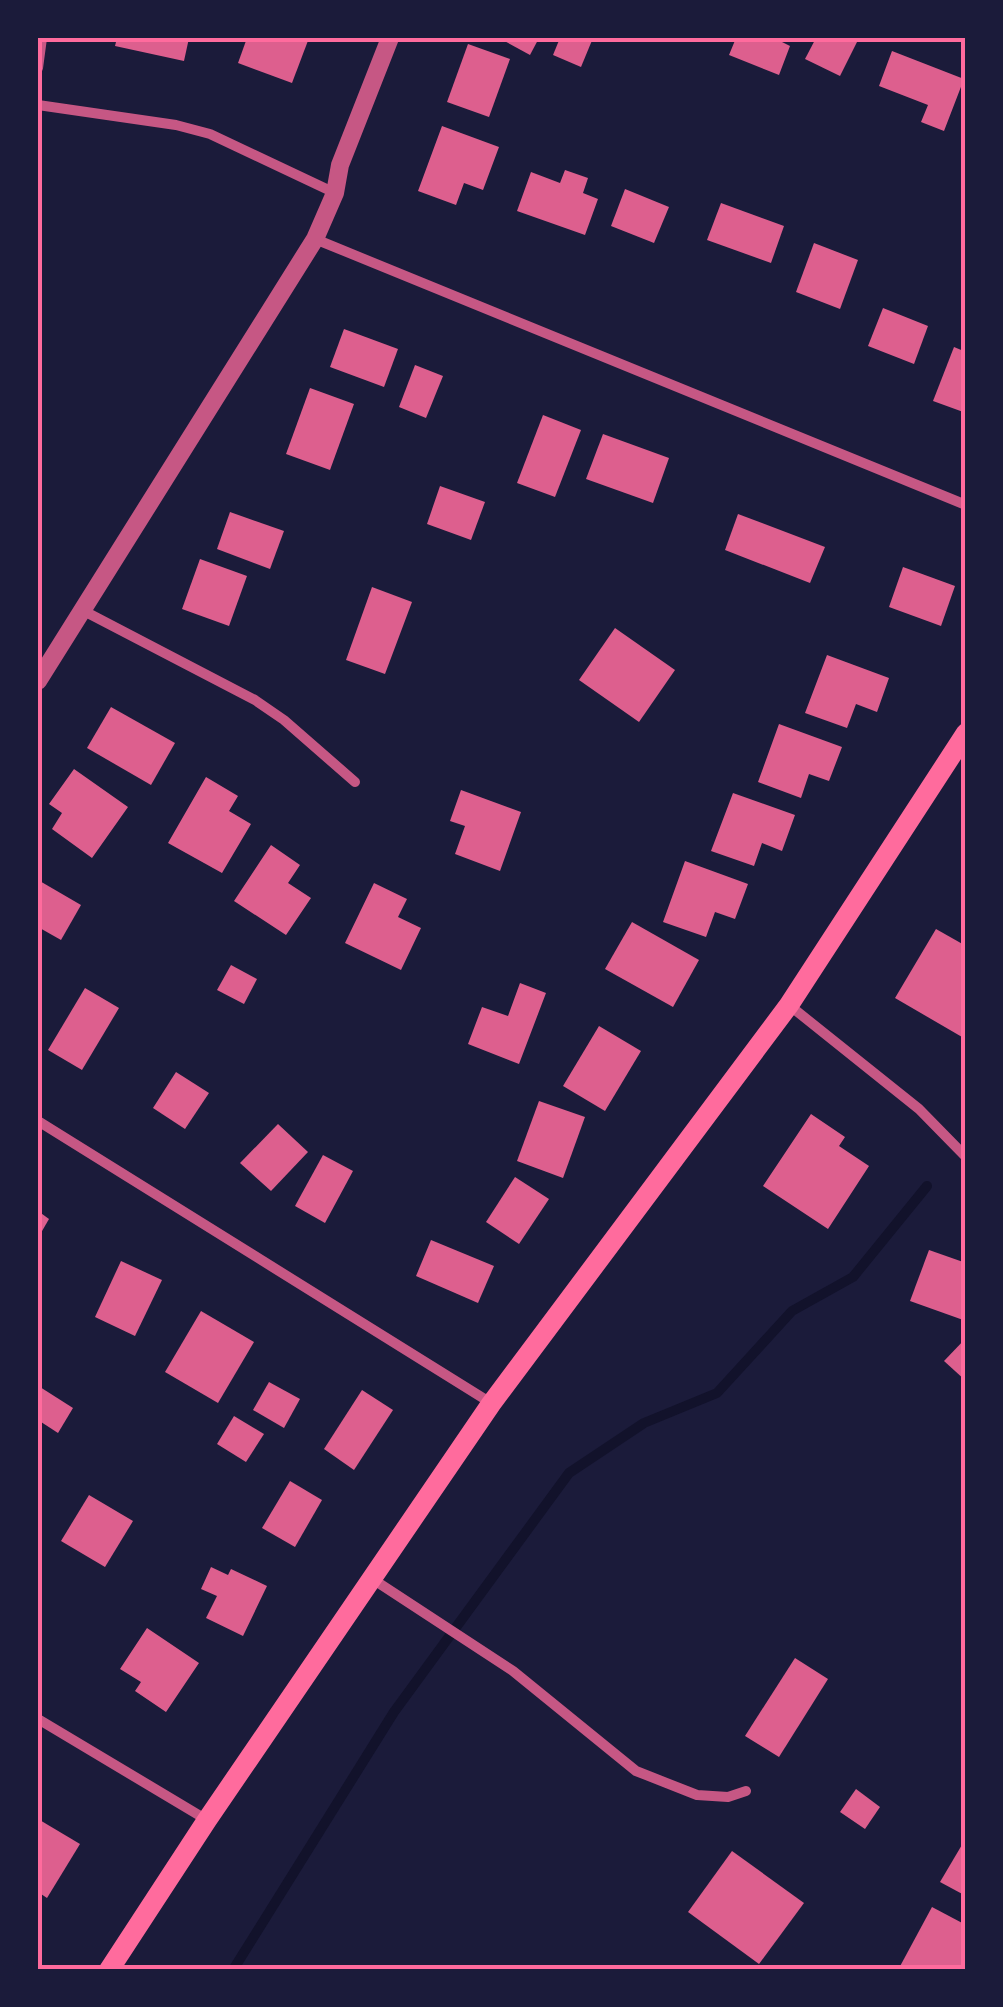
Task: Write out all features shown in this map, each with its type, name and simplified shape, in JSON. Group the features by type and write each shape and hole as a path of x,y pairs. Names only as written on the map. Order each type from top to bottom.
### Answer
{"main road":[{"path":"109,1970 206,1820 491,1404 789,1005 966,733"}],"street":[{"path":"38,68 42,38"},
{"path":"38,681 315,239 390,38"},
{"path":"38,105 176,124 210,134 335,193"},
{"path":"315,239 966,504"},
{"path":"82,610 255,700 356,782"},
{"path":"789,1005 919,1110 966,1157"},
{"path":"38,1122 491,1404"},
{"path":"371,1578 514,1671 636,1771 697,1795 728,1797 746,1791"},
{"path":"38,1719 206,1820"}],"building":[{"path":"117,38 189,38 184,61 115,46"},
{"path":"247,38 309,38 292,83 238,63"},
{"path":"499,38 539,38 530,55"},
{"path":"560,38 593,38 581,67 553,55"},
{"path":"736,38 783,38 782,42 790,46 779,75 729,55"},
{"path":"816,38 859,38 840,76 805,59"},
{"path":"468,44 510,59 489,117 447,102"},
{"path":"892,51 964,79 944,131 921,122 928,105 879,86"},
{"path":"442,126 499,147 483,190 464,183 456,205 418,191"},
{"path":"565,170 588,178 583,193 598,199 585,235 517,211 531,172 560,183"},
{"path":"625,189 669,207 654,243 611,226"},
{"path":"721,203 784,226 771,263 707,240"},
{"path":"814,243 858,260 840,309 796,292"},
{"path":"883,308 928,326 914,364 868,346"},
{"path":"344,329 398,349 384,387 330,367"},
{"path":"954,347 966,352 966,413 933,401"},
{"path":"415,365 443,376 426,418 399,407"},
{"path":"310,388 354,404 330,470 286,454"},
{"path":"543,415 581,430 555,497 517,483"},
{"path":"603,434 669,458 653,503 586,479"},
{"path":"440,486 485,502 471,540 427,524"},
{"path":"230,512 284,531 270,569 217,549"},
{"path":"738,514 825,547 810,583 725,550"},
{"path":"200,559 247,576 229,626 182,609"},
{"path":"903,567 955,586 941,626 889,607"},
{"path":"372,587 412,602 385,674 346,660"},
{"path":"615,628 675,670 639,722 579,680"},
{"path":"827,655 889,678 877,712 856,704 847,728 805,713"},
{"path":"111,707 175,743 151,785 87,748"},
{"path":"779,724 842,747 829,781 809,774 801,798 758,782"},
{"path":"74,769 128,807 92,858 52,829 62,813 49,804"},
{"path":"206,777 238,796 229,811 251,824 222,873 168,843"},
{"path":"461,790 521,812 500,871 455,854 465,826 450,821"},
{"path":"733,793 795,815 782,851 762,843 754,866 711,851"},
{"path":"271,845 300,865 288,883 311,898 286,935 234,901"},
{"path":"685,861 748,884 735,919 715,912 706,937 663,922"},
{"path":"38,880 81,905 61,940 38,927"},
{"path":"374,883 407,899 398,917 421,928 401,970 345,943"},
{"path":"632,922 699,960 673,1007 605,969"},
{"path":"936,929 966,946 966,1031 962,1037 895,998"},
{"path":"231,965 257,979 244,1004 217,990"},
{"path":"520,983 546,993 519,1064 468,1044 482,1007 508,1016"},
{"path":"85,988 119,1008 82,1070 48,1050"},
{"path":"599,1026 641,1051 605,1111 563,1086"},
{"path":"176,1072 209,1093 185,1129 153,1108"},
{"path":"539,1101 585,1117 563,1178 517,1161"},
{"path":"811,1114 845,1137 839,1146 869,1166 828,1229 763,1186"},
{"path":"278,1124 308,1152 271,1191 240,1163"},
{"path":"323,1155 353,1171 325,1223 295,1206"},
{"path":"515,1177 549,1199 519,1244 486,1222"},
{"path":"38,1211 49,1219 38,1238"},
{"path":"431,1240 494,1266 478,1303 416,1276"},
{"path":"929,1250 966,1263 966,1321 910,1301"},
{"path":"121,1261 162,1280 135,1336 95,1317"},
{"path":"201,1311 254,1342 218,1403 165,1372"},
{"path":"966,1338 966,1381 944,1361"},
{"path":"269,1382 300,1399 284,1428 253,1410"},
{"path":"40,1387 73,1408 58,1433 38,1420"},
{"path":"362,1390 393,1410 354,1470 324,1449"},
{"path":"234,1416 264,1434 246,1462 217,1444"},
{"path":"290,1481 322,1500 295,1547 262,1528"},
{"path":"89,1495 133,1521 105,1567 61,1541"},
{"path":"211,1567 228,1575 231,1569 267,1586 243,1636 206,1618 217,1596 201,1589"},
{"path":"147,1628 199,1663 166,1712 135,1691 141,1682 120,1669"},
{"path":"795,1658 828,1679 779,1757 745,1736"},
{"path":"856,1789 880,1807 865,1829 840,1812"},
{"path":"38,1819 80,1844 47,1898 38,1892"},
{"path":"966,1838 966,1896 940,1882"},
{"path":"732,1851 804,1903 759,1964 688,1912"},
{"path":"932,1907 966,1925 966,1970 898,1970"}],"waterway":[{"path":"233,1970 394,1712 569,1473 644,1423 717,1393 792,1311 853,1277 927,1186"}]}
